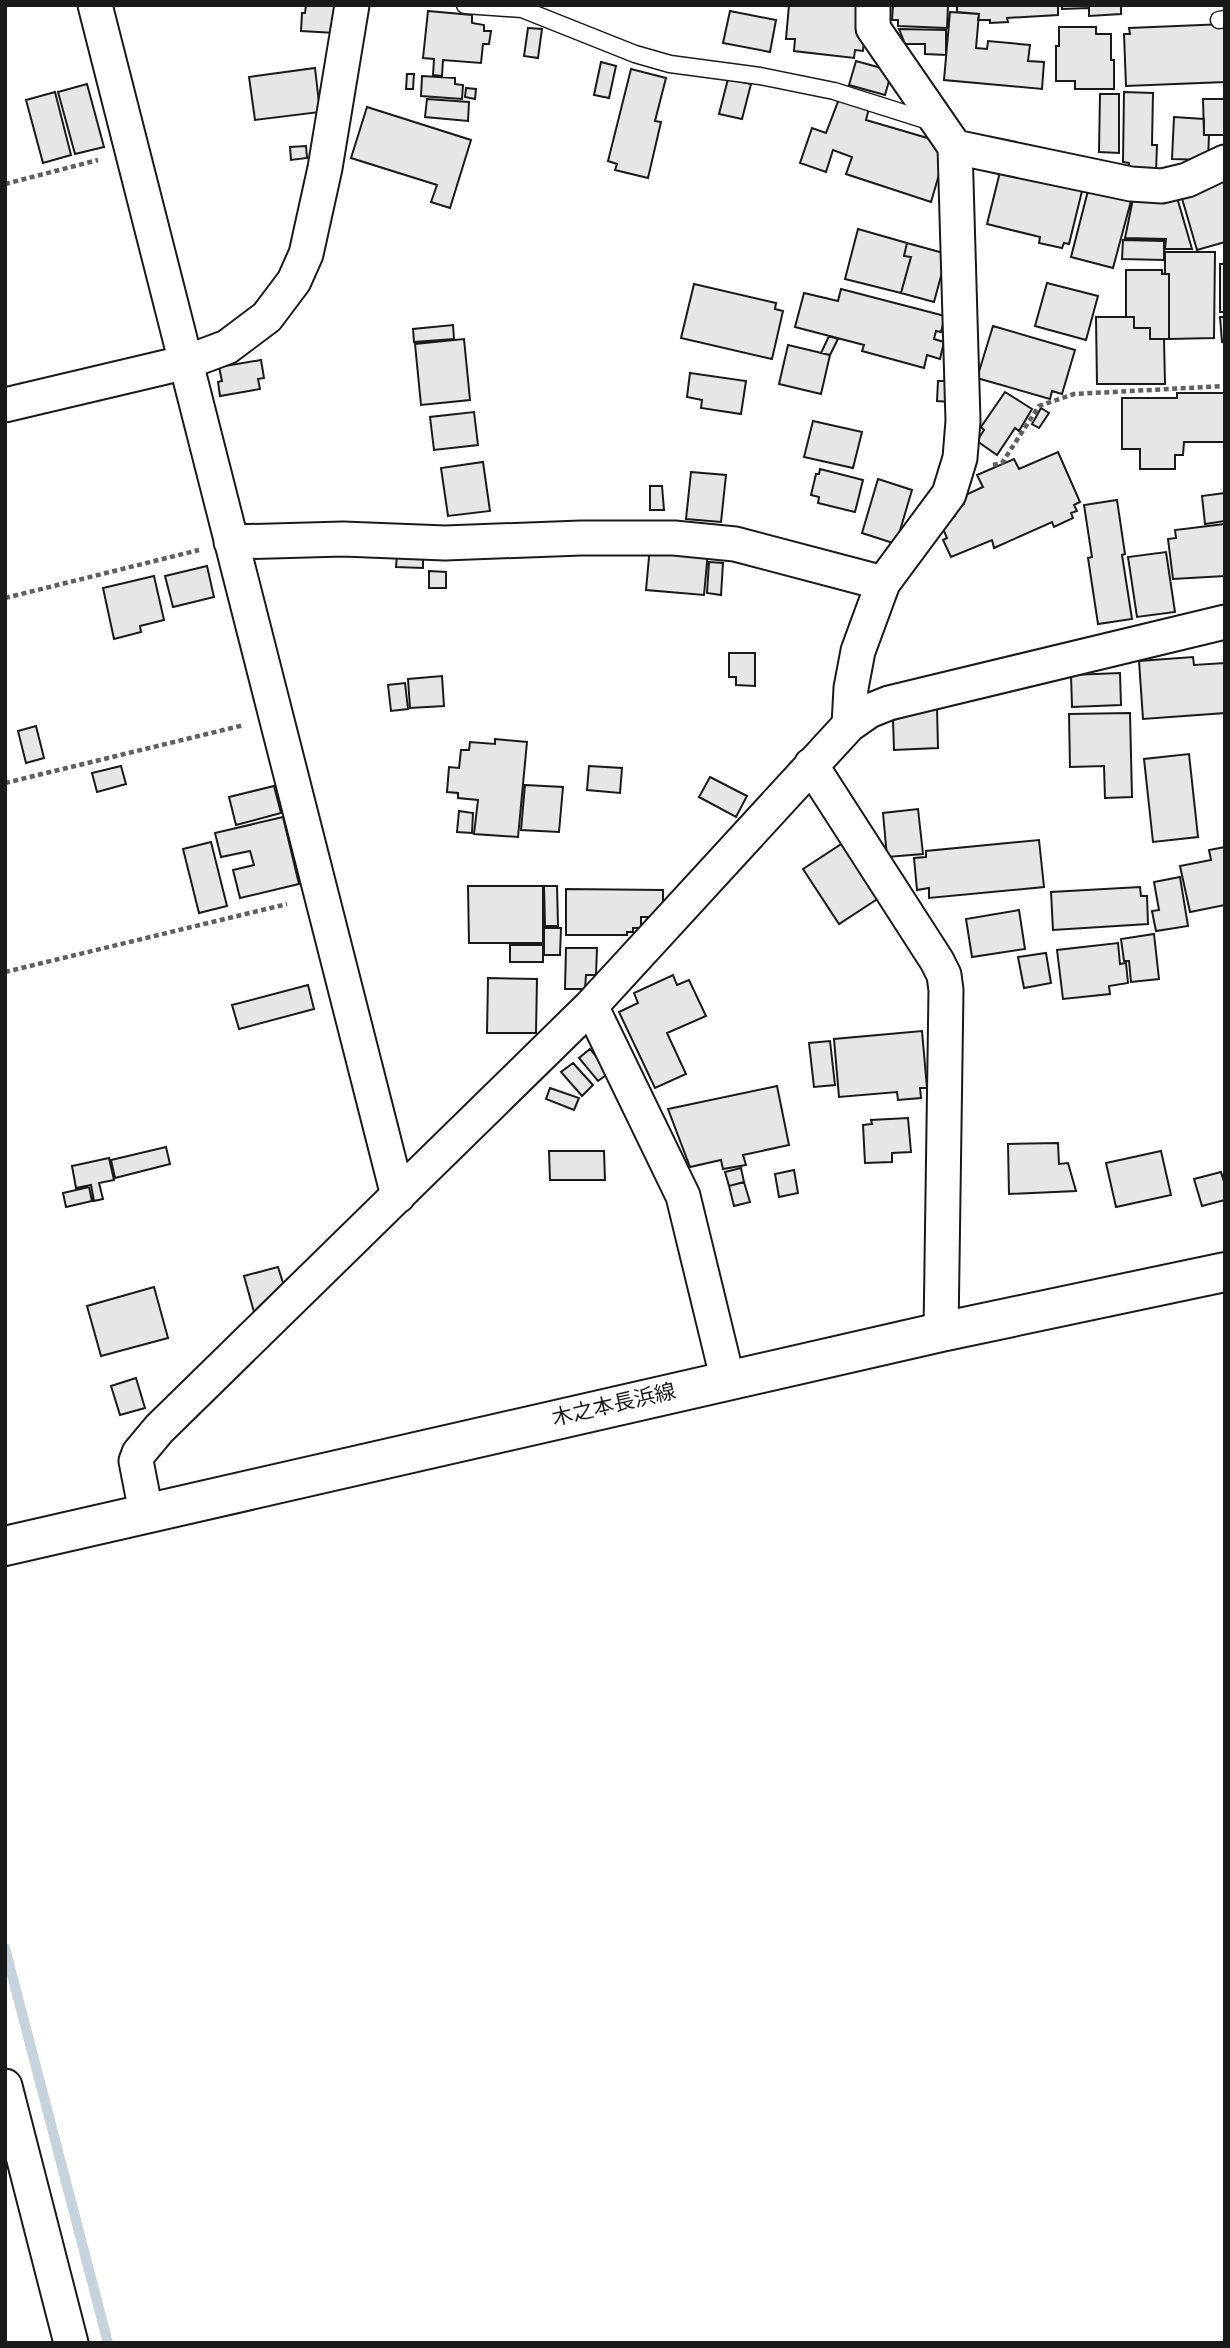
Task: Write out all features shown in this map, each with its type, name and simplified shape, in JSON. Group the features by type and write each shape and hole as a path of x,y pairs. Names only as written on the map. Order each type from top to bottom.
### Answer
{"main road":[{"name":"木之本長浜線","path":"5,1545 941,1332 1225,1272"}],"street":[{"path":"95,5 398,1196"},
{"path":"5,405 187,362 227,346 267,317 294,281 306,254 325,167 352,5"},
{"path":"849,725 851,688 858,651 883,583 949,494 958,466 963,421 946,135 873,28 873,5"},
{"path":"946,135 1131,184 1162,187 1187,180 1225,162"},
{"path":"231,542 343,539 445,543 674,538 735,544 883,583"},
{"path":"146,1512 136,1461 139,1453 159,1429 591,1006 849,725 878,706 1225,622"},
{"path":"811,765 944,975 946,990 941,1332"},
{"path":"591,1006 683,1196 728,1381"},
{"path":"5,2086 71,2343"}],"lane":[{"path":"465,5 522,9 670,64 760,76 834,91 946,135"}],"path":[{"path":"5,184 132,151"},
{"path":"958,466 989,466 1002,463 1039,406 1074,394 1225,386"},
{"path":"5,598 231,542"},
{"path":"5,783 276,717"},
{"path":"5,972 322,895"}],"building":[{"path":"306,5 336,5 335,33 301,31 302,13 305,13"},
{"path":"789,5 861,5 865,31 863,51 855,50 854,58 794,51 795,39 786,39"},
{"path":"893,5 948,5 947,28 898,26 898,20 892,20"},
{"path":"957,5 1058,5 1058,15 1007,18 1008,22 990,23 990,20 978,20 979,14 957,12"},
{"path":"1062,5 1121,5 1121,14 1089,16 1089,8 1062,9"},
{"path":"428,11 472,15 472,23 484,25 484,31 491,31 489,44 483,44 481,63 443,60 442,76 433,75 434,59 423,58"},
{"path":"730,11 776,20 770,52 723,43"},
{"path":"950,12 979,14 976,48 987,49 988,41 1030,45 1028,61 1044,62 1042,89 944,80"},
{"path":"1225,24 1225,82 1126,86 1124,34 1130,34 1129,28"},
{"path":"1059,27 1096,27 1096,34 1111,34 1114,89 1075,89 1075,81 1056,81"},
{"path":"528,28 542,29 538,58 524,56"},
{"path":"899,29 946,30 946,55 925,54 925,44 905,44"},
{"path":"856,61 892,71 885,95 849,85"},
{"path":"601,62 616,66 609,98 594,95"},
{"path":"315,68 320,112 255,120 249,77"},
{"path":"631,69 666,78 655,121 661,122 648,178 615,170 617,164 608,161"},
{"path":"407,74 414,74 413,89 406,89"},
{"path":"422,76 455,78 455,84 463,85 462,99 421,96"},
{"path":"728,79 751,84 742,119 719,114"},
{"path":"87,84 104,147 75,154 58,92"},
{"path":"466,88 476,89 475,99 465,97"},
{"path":"55,92 71,155 43,163 26,100"},
{"path":"1124,92 1153,93 1152,145 1157,145 1156,172 1129,172 1129,163 1123,162"},
{"path":"1100,94 1119,94 1119,153 1099,152"},
{"path":"427,99 469,102 468,121 425,117"},
{"path":"839,99 869,108 866,120 948,144 931,202 846,174 852,157 833,150 826,172 800,163 812,128 826,133"},
{"path":"1203,99 1225,99 1225,135 1204,135"},
{"path":"367,107 471,140 450,208 431,202 437,185 351,158"},
{"path":"1174,117 1204,119 1204,135 1209,135 1208,160 1172,159"},
{"path":"306,146 307,158 291,160 290,147"},
{"path":"1002,164 1084,183 1069,244 1064,243 1062,248 1039,243 1040,237 987,224"},
{"path":"1225,177 1225,242 1197,250 1181,195 1216,185 1214,180"},
{"path":"1090,183 1131,201 1113,268 1071,257"},
{"path":"1134,194 1176,194 1192,249 1165,249 1166,239 1125,238"},
{"path":"858,229 907,243 904,256 911,257 901,293 845,279"},
{"path":"1123,240 1164,241 1164,260 1122,259"},
{"path":"907,243 947,254 934,302 901,293 911,257 904,256"},
{"path":"1165,252 1215,252 1214,338 1169,339 1169,274 1165,274"},
{"path":"1220,264 1225,264 1225,312 1220,312"},
{"path":"1126,270 1162,270 1162,274 1169,274 1169,339 1150,339 1150,328 1134,328 1134,317 1126,317"},
{"path":"1047,283 1098,296 1086,340 1035,326"},
{"path":"694,284 776,303 775,309 783,311 772,359 681,338"},
{"path":"841,289 945,316 941,332 936,331 934,339 944,342 940,359 927,355 924,368 862,351 864,345 795,327 804,293 838,301"},
{"path":"1096,317 1134,317 1134,328 1150,328 1150,339 1164,339 1165,384 1097,384"},
{"path":"1220,317 1225,317 1225,341 1222,342"},
{"path":"453,325 454,339 414,342 413,329"},
{"path":"993,326 1075,350 1062,394 1052,391 1050,399 977,378"},
{"path":"829,336 838,339 830,355 821,353"},
{"path":"464,339 470,400 421,405 415,344"},
{"path":"788,345 830,355 821,394 779,384"},
{"path":"261,360 264,378 258,379 260,389 220,396 218,382 222,381 219,367"},
{"path":"690,373 746,381 741,414 701,408 702,400 687,397"},
{"path":"938,381 951,381 950,402 937,401"},
{"path":"1005,392 1032,409 1019,431 1015,428 997,455 977,441 984,430 981,427"},
{"path":"1177,393 1225,393 1225,442 1184,442 1183,455 1175,455 1175,469 1140,469 1140,449 1122,449 1122,398 1177,398"},
{"path":"1041,408 1049,413 1039,428 1032,424"},
{"path":"474,412 478,445 434,450 430,417"},
{"path":"813,421 862,432 853,468 804,457"},
{"path":"1058,452 1080,502 1074,505 1077,511 1071,513 1073,518 1054,527 1052,522 994,548 992,540 951,557 943,540 947,538 940,522 955,516 951,509 964,504 961,497 983,487 977,475 1014,459 1019,469"},
{"path":"483,462 490,511 448,516 441,468"},
{"path":"820,469 863,480 855,512 818,503 819,497 811,495 816,474 819,474"},
{"path":"691,472 726,475 721,522 686,519"},
{"path":"878,479 912,490 896,544 862,533"},
{"path":"650,486 662,486 664,510 650,510"},
{"path":"1225,493 1225,521 1205,524 1202,496"},
{"path":"1117,500 1132,619 1098,624 1088,558 1092,557 1084,505"},
{"path":"1225,524 1225,576 1173,579 1168,539 1176,538 1175,530"},
{"path":"650,546 708,551 704,595 646,590"},
{"path":"1166,552 1175,612 1137,617 1128,557"},
{"path":"397,554 423,555 423,568 396,567"},
{"path":"709,562 723,563 721,595 707,593"},
{"path":"207,566 214,597 173,607 165,576"},
{"path":"429,571 446,572 446,588 429,588"},
{"path":"154,576 164,620 140,626 141,632 114,639 103,588"},
{"path":"729,653 755,653 755,686 736,685 736,677 729,677"},
{"path":"1193,657 1194,665 1225,663 1225,713 1143,719 1139,661"},
{"path":"1120,673 1121,705 1072,707 1071,675"},
{"path":"442,676 444,706 410,708 408,679"},
{"path":"405,683 408,709 391,711 388,685"},
{"path":"937,708 938,748 894,750 893,720"},
{"path":"1130,713 1132,797 1105,798 1104,766 1070,767 1069,714"},
{"path":"36,726 44,758 26,763 18,731"},
{"path":"495,739 527,742 518,837 474,834 478,800 458,798 458,793 447,792 449,767 459,768 461,750 469,750 470,742 495,744"},
{"path":"1189,754 1198,837 1153,842 1144,759"},
{"path":"121,766 126,784 97,792 92,773"},
{"path":"589,766 622,768 620,793 587,790"},
{"path":"710,777 747,796 736,817 699,797"},
{"path":"525,785 563,787 559,832 521,830"},
{"path":"274,786 281,813 236,825 229,797"},
{"path":"918,809 923,854 887,857 883,813"},
{"path":"459,811 473,813 472,833 457,832"},
{"path":"283,817 299,884 240,898 233,870 254,865 250,851 221,857 215,833"},
{"path":"1039,840 1044,887 929,898 929,888 917,890 914,858 926,857 926,851"},
{"path":"846,841 882,896 839,924 803,869"},
{"path":"211,842 227,906 199,913 183,849"},
{"path":"1225,847 1225,905 1190,912 1180,866 1211,860 1209,850"},
{"path":"1180,877 1188,926 1156,931 1152,911 1159,910 1154,882"},
{"path":"468,886 543,886 543,943 469,943"},
{"path":"544,886 557,886 558,926 545,926"},
{"path":"1140,887 1141,896 1147,896 1148,924 1053,930 1051,892"},
{"path":"566,889 663,890 663,906 652,917 641,917 641,928 633,928 633,932 627,932 627,935 566,935"},
{"path":"1019,910 1025,949 972,957 966,919"},
{"path":"544,928 561,928 560,955 544,955"},
{"path":"1154,934 1159,979 1131,982 1129,961 1124,961 1121,939"},
{"path":"1118,943 1120,964 1126,963 1128,983 1109,986 1110,994 1063,999 1057,950"},
{"path":"510,945 543,945 543,962 510,962"},
{"path":"566,948 597,948 596,975 586,975 585,989 565,989"},
{"path":"1046,953 1051,983 1024,988 1018,957"},
{"path":"673,975 677,985 689,980 706,1016 667,1033 686,1074 655,1088 619,1012 638,1003 634,993"},
{"path":"488,978 537,979 536,1033 487,1033"},
{"path":"308,985 314,1009 239,1029 232,1005"},
{"path":"922,1031 927,1088 920,1088 921,1098 898,1100 897,1092 839,1097 834,1039"},
{"path":"830,1041 835,1085 814,1087 809,1043"},
{"path":"590,1049 609,1073 598,1081 579,1058"},
{"path":"573,1063 593,1085 582,1096 561,1072"},
{"path":"777,1086 789,1145 743,1155 746,1165 723,1169 721,1160 690,1167 668,1109"},
{"path":"550,1088 579,1098 574,1110 546,1099"},
{"path":"908,1118 911,1152 892,1153 892,1162 865,1163 863,1125 872,1124 871,1120"},
{"path":"1058,1143 1059,1164 1068,1163 1076,1191 1009,1194 1008,1144"},
{"path":"166,1147 170,1164 115,1178 111,1160"},
{"path":"549,1151 604,1151 605,1180 550,1180"},
{"path":"1161,1151 1171,1195 1116,1207 1106,1163"},
{"path":"109,1158 114,1180 99,1183 103,1199 94,1201 91,1185 76,1188 72,1166"},
{"path":"741,1168 744,1182 729,1186 725,1172"},
{"path":"794,1170 798,1193 779,1197 775,1174"},
{"path":"1221,1172 1225,1185 1225,1200 1202,1206 1194,1179"},
{"path":"744,1182 750,1202 734,1206 729,1186"},
{"path":"89,1187 92,1201 66,1207 63,1193"},
{"path":"278,1267 284,1286 254,1312 244,1276"},
{"path":"154,1287 168,1338 101,1356 87,1306"},
{"path":"136,1378 145,1408 120,1415 111,1386"}],"waterway":[{"path":"5,1948 108,2343"}]}
